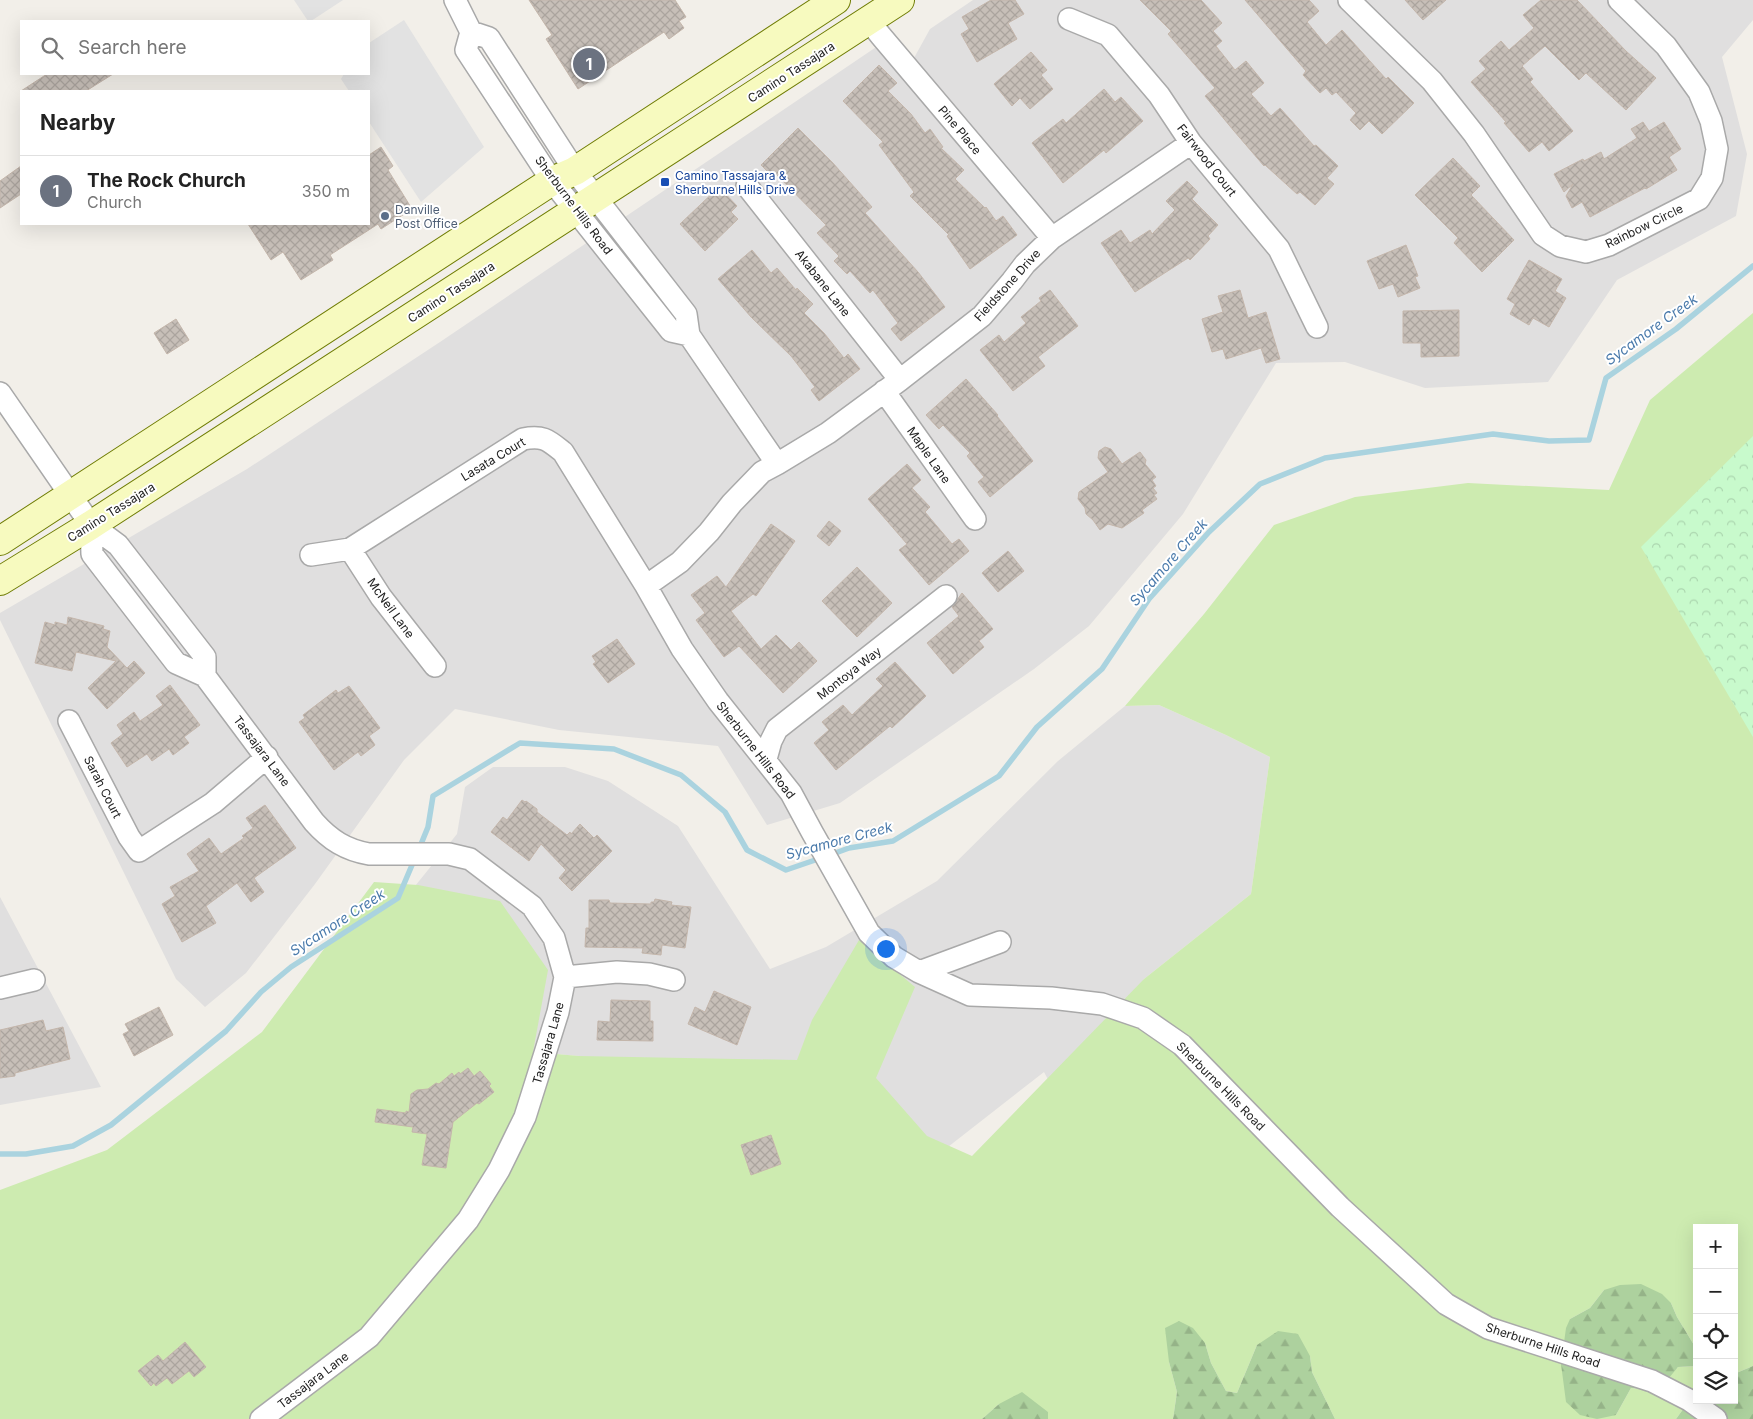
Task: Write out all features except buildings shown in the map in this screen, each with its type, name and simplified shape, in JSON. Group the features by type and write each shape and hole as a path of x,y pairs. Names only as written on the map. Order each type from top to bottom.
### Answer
{"main road":[{"path":"0,541 836,0"},
{"name":"Camino Tassajara","path":"0,581 91,525 900,0"}],"street":[{"name":"Sherburne Hills Road","path":"455,0 471,32 489,38 564,176 587,204 671,331 689,335 777,464"},
{"name":"Rainbow Circle","path":"1349,0 1432,81 1474,134 1543,235 1560,246 1586,252 1609,245 1699,199 1712,178 1717,149 1711,121 1699,92 1666,46 1619,0"},
{"name":"Fairwood Court","path":"1069,19 1108,35 1159,95 1191,143 1280,249 1317,327"},
{"name":"Pine Place","path":"869,21 1052,238"},
{"name":"Fieldstone Drive","path":"777,464 828,433 982,316 1024,264 1052,238 1191,143"},
{"name":"Akabane Lane","path":"747,186 892,386"},
{"name":"Maple Lane","path":"892,386 975,519"},
{"name":"Tassajara Lane","path":"0,392 91,525 118,545 205,656 205,676 324,834 336,843 357,852 369,854 449,854 470,859 532,906 554,938 565,977 558,1012 526,1117 499,1170 468,1220 369,1337 261,1419"},
{"name":"Lasata Court","path":"311,555 350,549 523,439 535,437 548,440 563,452 646,586"},
{"path":"646,586 680,562 762,472 777,464"},
{"name":"McNeil Lane","path":"350,549 381,597 436,666"},
{"name":"Sherburne Hills Road","path":"646,586 682,649 718,701 766,759 791,793 869,933 894,957 919,972 970,995 1051,998 1102,1004 1143,1018 1182,1045 1340,1208 1446,1304 1488,1328 1652,1381 1688,1400 1716,1419"},
{"name":"Montoya Way","path":"766,759 771,741 777,729 946,596"},
{"name":"Sarah Court","path":"69,721 129,837 139,851 213,802 267,757"},
{"path":"919,972 1000,942"},
{"path":"565,977 618,972 649,974 674,980"},
{"path":"0,988 34,980"}],"shaded area":[{"path":"294,0 343,0 313,20 307,20"},
{"path":"973,0 1753,0 1753,20 1722,57 1747,154 1736,216 1617,280 1548,382 1425,388 1345,362 1276,363 1183,514 1089,626 1034,669 840,803 767,825 718,746 559,730 455,709 404,760 315,884 246,973 205,1007 176,979 0,620 0,613 247,469 440,342 894,35 914,58 930,29"},
{"path":"404,20 484,147 421,202 370,124 370,90 348,90 341,79 343,75 370,75 370,42"},
{"path":"1159,705 1270,757 1251,894 1144,979 1068,1117 1044,1072 898,1186 579,1056 533,1052 353,963 457,834 465,787 493,767 565,767 608,781 678,826 770,969 826,947 937,881 1058,761 1125,706"},
{"path":"0,897 101,1087 0,1105"}],"green space":[{"path":"1753,313 1753,1366 1738,1372 1738,1224 1693,1224 1693,1343 1671,1303 1604,1290 1590,1308 1570,1319 1616,1415 1631,1388 1652,1390 1678,1367 1693,1366 1693,1395 1676,1419 1335,1419 1312,1372 1310,1356 1257,1345 1237,1393 1226,1391 1211,1363 1205,1343 1169,1362 1177,1392 1173,1419 1048,1419 1048,1412 999,1404 982,1419 0,1419 0,1190 107,1150 262,1032 374,882 418,885 500,901 548,970 533,1052 579,1056 797,1060 812,1020 859,940 915,987 876,1078 927,1136 972,1156 1144,979 1251,894 1270,757 1159,705 1125,706 1204,614 1274,525 1355,497 1468,483 1609,490 1650,400"},
{"path":"1753,436 1753,737 1641,547"},
{"path":"1641,1284 1662,1294 1671,1303 1693,1343 1693,1366 1678,1367 1659,1390 1631,1388 1616,1415 1597,1419 1580,1415 1566,1402 1561,1364 1566,1328 1570,1319 1590,1308 1604,1290 1620,1285"},
{"path":"1179,1321 1193,1328 1205,1343 1211,1363 1226,1391 1237,1393 1257,1345 1278,1331 1298,1334 1310,1356 1312,1372 1335,1419 1173,1419 1177,1392 1169,1362 1165,1328"},
{"path":"1753,1366 1753,1419 1676,1419 1693,1395 1693,1404 1738,1404 1738,1372"},
{"path":"1022,1392 1048,1412 1048,1419 982,1419 999,1404"}],"waterway":[{"name":"Sycamore Creek","path":"830,855 849,848 893,841 999,776 1037,727 1102,669 1149,599 1209,532 1260,484 1325,458 1493,434 1549,441 1589,440 1606,378 1676,329 1753,266"},
{"name":"Sycamore Creek","path":"419,849 428,827 433,796 520,743 614,749 681,775 725,812 747,850 786,870 821,858"},
{"name":"Sycamore Creek","path":"0,1154 26,1154 73,1146 111,1125 226,1031 261,992 291,967 398,898 415,858"}],"place":[{"name":"The Rock Church","path":"589,64"},
{"name":"Camino Tassajara & Sherburne Hills Drive","path":"665,182"},
{"name":"Danville Post Office","path":"385,216"}]}
